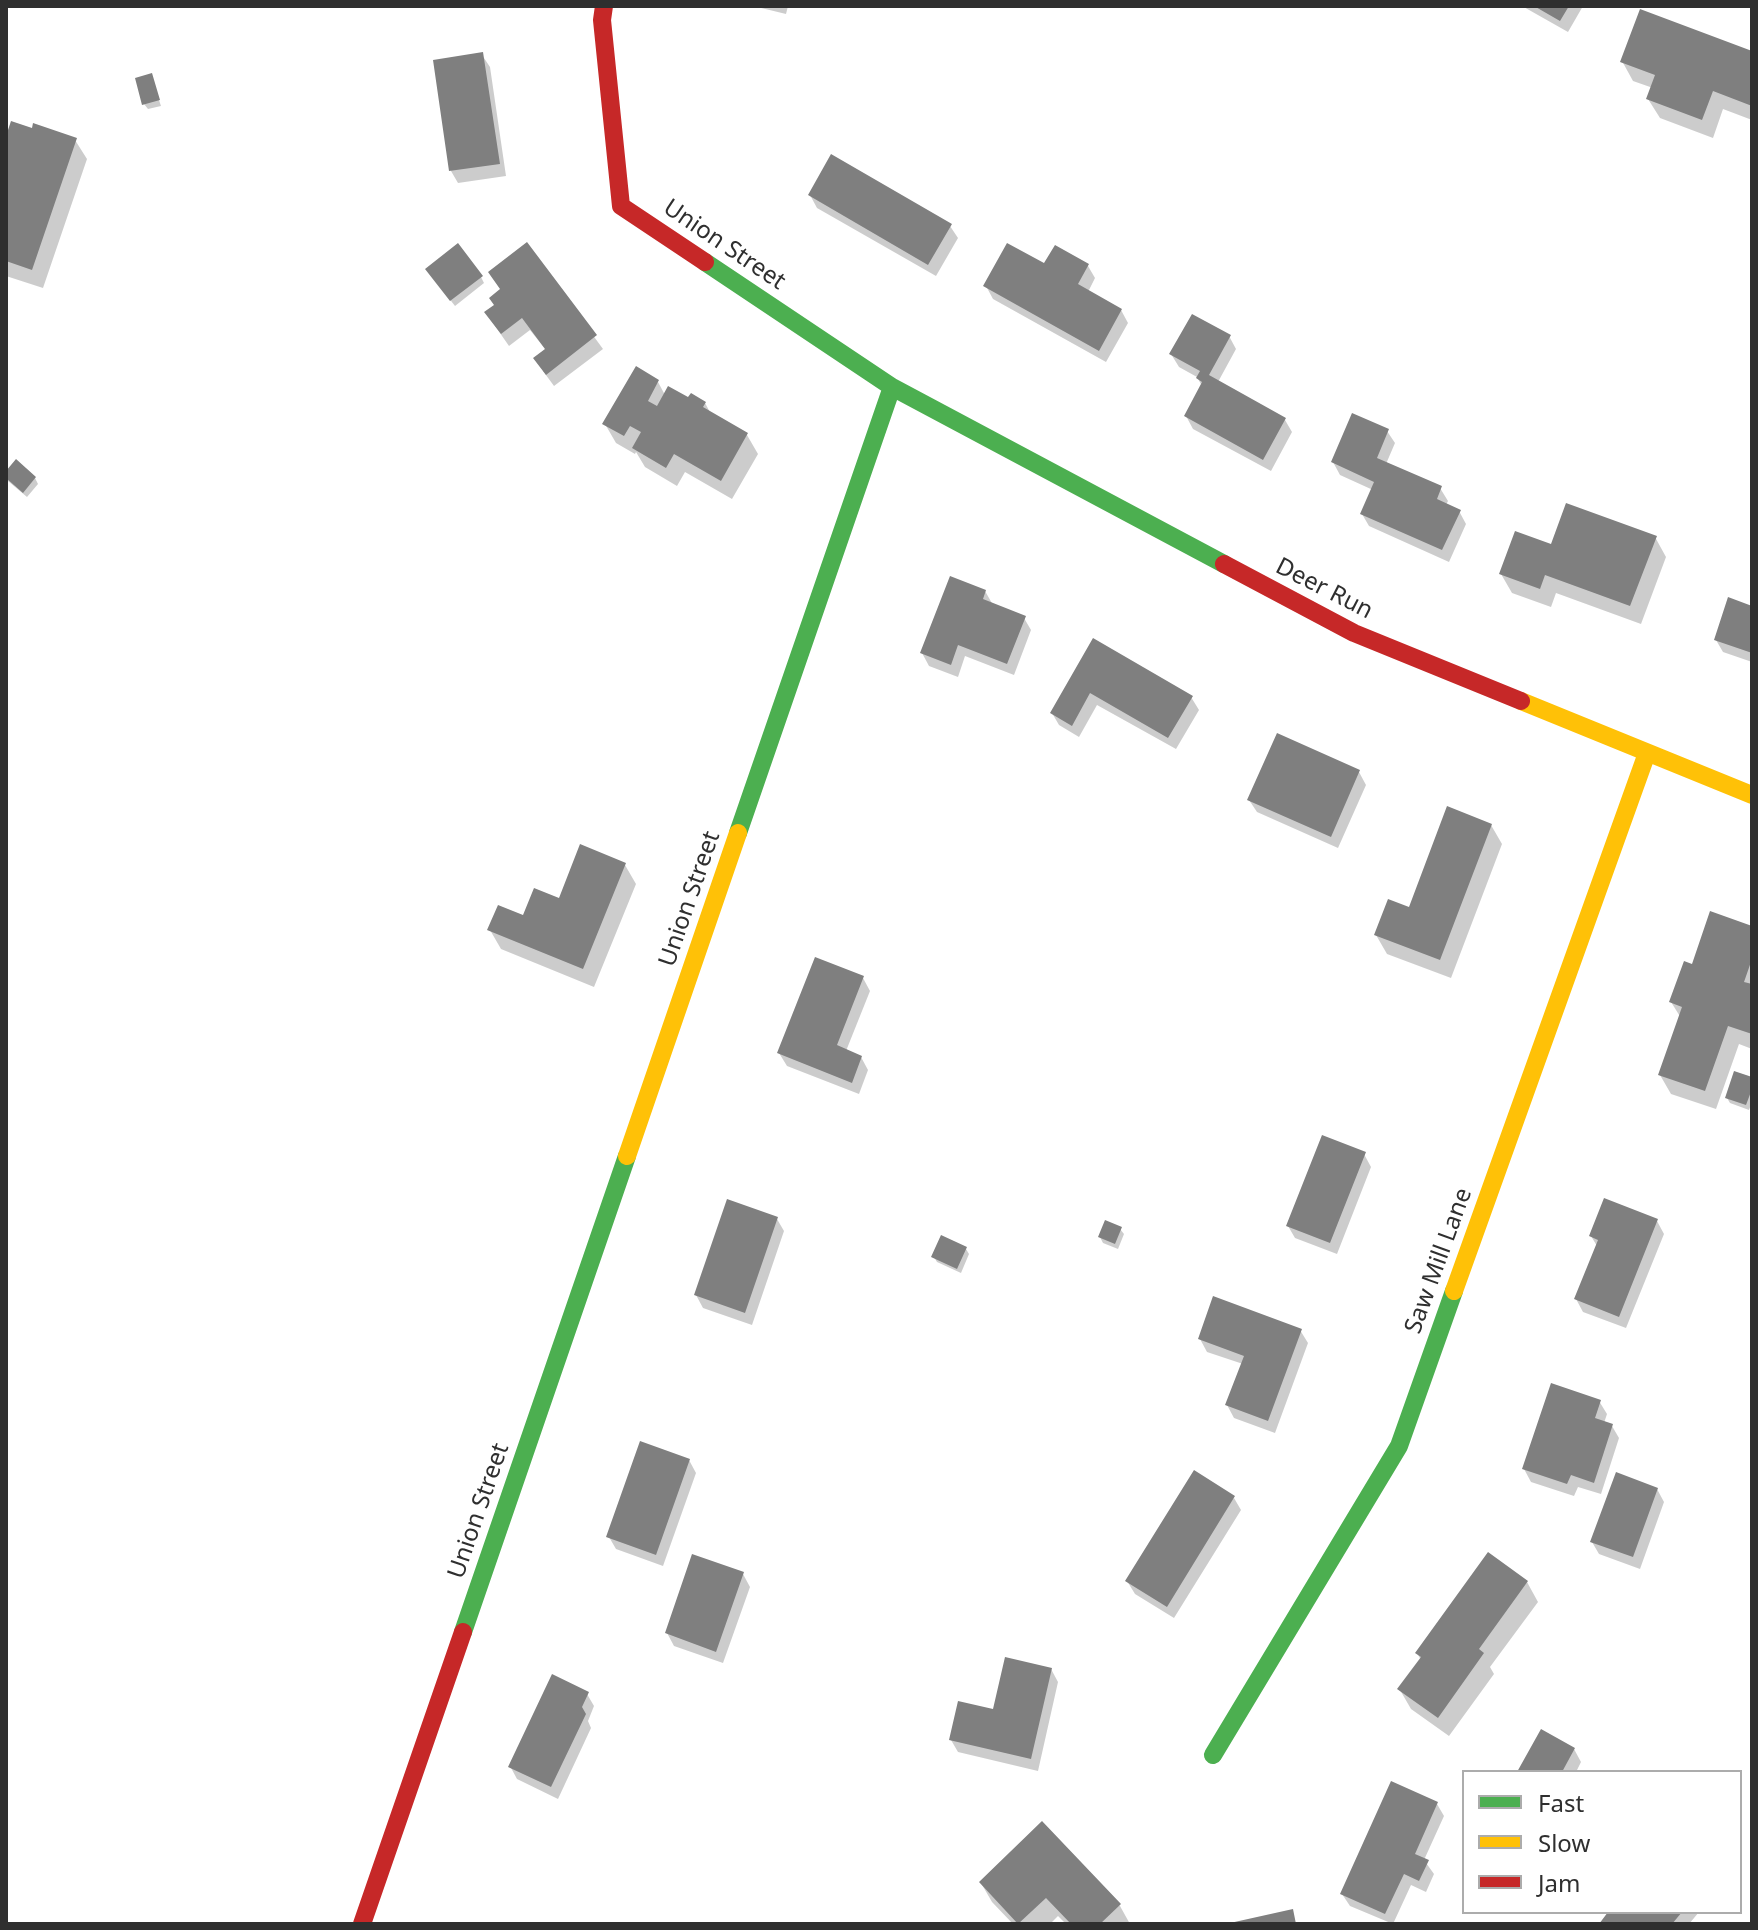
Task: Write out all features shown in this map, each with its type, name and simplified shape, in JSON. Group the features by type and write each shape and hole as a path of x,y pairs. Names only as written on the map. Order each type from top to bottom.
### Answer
{"street":[{"name":"Union Street","path":"362,1924 892,387 621,206 602,20 604,6"},
{"name":"Deer Run","path":"892,387 1354,633 1752,795"},
{"name":"Saw Mill Lane","path":"1213,1755 1399,1446 1647,753"}],"building":[{"path":"1534,6 1569,6 1560,21"},
{"path":"1640,9 1752,51 1752,106 1713,91 1702,120 1646,99 1655,75 1620,62"},
{"path":"483,52 500,164 449,171 433,60"},
{"path":"152,73 160,100 142,105 135,78"},
{"path":"11,121 32,128 33,123 77,138 32,270 6,261 6,136"},
{"path":"831,154 952,224 928,265 808,195"},
{"path":"527,242 597,335 546,375 533,358 545,349 522,318 501,334 484,312 494,305 489,298 500,289 488,272"},
{"path":"458,243 483,276 450,301 425,269"},
{"path":"1007,243 1044,263 1055,245 1089,264 1078,284 1122,309 1099,351 983,286"},
{"path":"1192,314 1231,335 1209,375 1286,418 1263,460 1184,416 1202,382 1196,378 1200,371 1169,354"},
{"path":"636,366 659,380 648,401 657,406 668,386 688,397 691,393 706,402 703,407 748,433 721,481 674,454 666,468 632,448 641,432 630,426 624,436 602,424"},
{"path":"1352,413 1389,429 1377,458 1442,486 1437,499 1461,510 1442,550 1360,514 1374,482 1331,462"},
{"path":"16,459 36,477 23,493 6,478 6,471"},
{"path":"1566,503 1657,536 1630,606 1545,575 1540,589 1499,574 1515,531 1551,544"},
{"path":"950,576 986,590 983,599 1026,616 1007,664 958,645 951,665 920,653"},
{"path":"1728,597 1752,606 1752,653 1714,640"},
{"path":"1093,638 1193,696 1168,738 1090,693 1072,726 1050,713"},
{"path":"1277,733 1360,770 1331,837 1247,800"},
{"path":"1447,806 1492,824 1440,960 1374,935 1388,899 1409,907"},
{"path":"580,844 626,863 583,969 487,930 498,905 523,915 534,888 559,898"},
{"path":"1710,911 1752,926 1752,959 1744,982 1752,984 1752,1034 1728,1026 1705,1091 1658,1075 1682,1007 1669,1002 1684,961 1692,964"},
{"path":"815,957 864,976 837,1045 862,1056 852,1083 777,1053"},
{"path":"1734,1071 1752,1077 1752,1089 1746,1105 1725,1098"},
{"path":"1322,1135 1366,1152 1330,1243 1286,1226"},
{"path":"1604,1198 1658,1219 1619,1317 1574,1299 1598,1240 1589,1236"},
{"path":"727,1199 778,1217 745,1313 694,1295"},
{"path":"1105,1220 1122,1227 1115,1244 1098,1237"},
{"path":"941,1235 967,1247 957,1269 931,1257"},
{"path":"1213,1296 1302,1329 1268,1421 1225,1405 1244,1356 1198,1339"},
{"path":"1551,1383 1601,1400 1595,1418 1613,1424 1594,1483 1571,1475 1567,1484 1522,1469"},
{"path":"640,1441 690,1459 656,1555 606,1537"},
{"path":"1194,1470 1235,1496 1167,1607 1125,1581"},
{"path":"1616,1472 1658,1488 1633,1557 1590,1542"},
{"path":"1488,1552 1528,1581 1479,1649 1484,1653 1438,1718 1397,1689 1421,1657 1415,1653"},
{"path":"692,1554 744,1572 716,1652 665,1633"},
{"path":"1005,1657 1052,1668 1031,1759 949,1740 958,1701 993,1709"},
{"path":"552,1674 589,1692 582,1707 586,1714 551,1787 508,1767"},
{"path":"1541,1729 1575,1748 1563,1770 1518,1770"},
{"path":"1391,1781 1438,1802 1415,1854 1429,1860 1419,1881 1404,1874 1385,1914 1340,1894"},
{"path":"1042,1821 1121,1904 1100,1924 1071,1924 1046,1898 1018,1924 979,1882"},
{"path":"1293,1909 1296,1924 1230,1924 1230,1923"},
{"path":"1606,1914 1680,1914 1672,1924 1599,1924"}],"traffic: fast":[{"path":"705,262 892,387 1224,564"},
{"path":"738,833 892,387"},
{"path":"463,1632 627,1156"},
{"path":"1213,1755 1399,1446 1454,1291"}],"traffic: slow":[{"path":"1521,701 1752,795"},
{"path":"1454,1291 1647,753"},
{"path":"627,1156 738,833"}],"traffic: jam":[{"path":"604,6 602,20 621,206 705,262"},
{"path":"1224,564 1354,633 1521,701"},
{"path":"362,1924 463,1632"}]}
